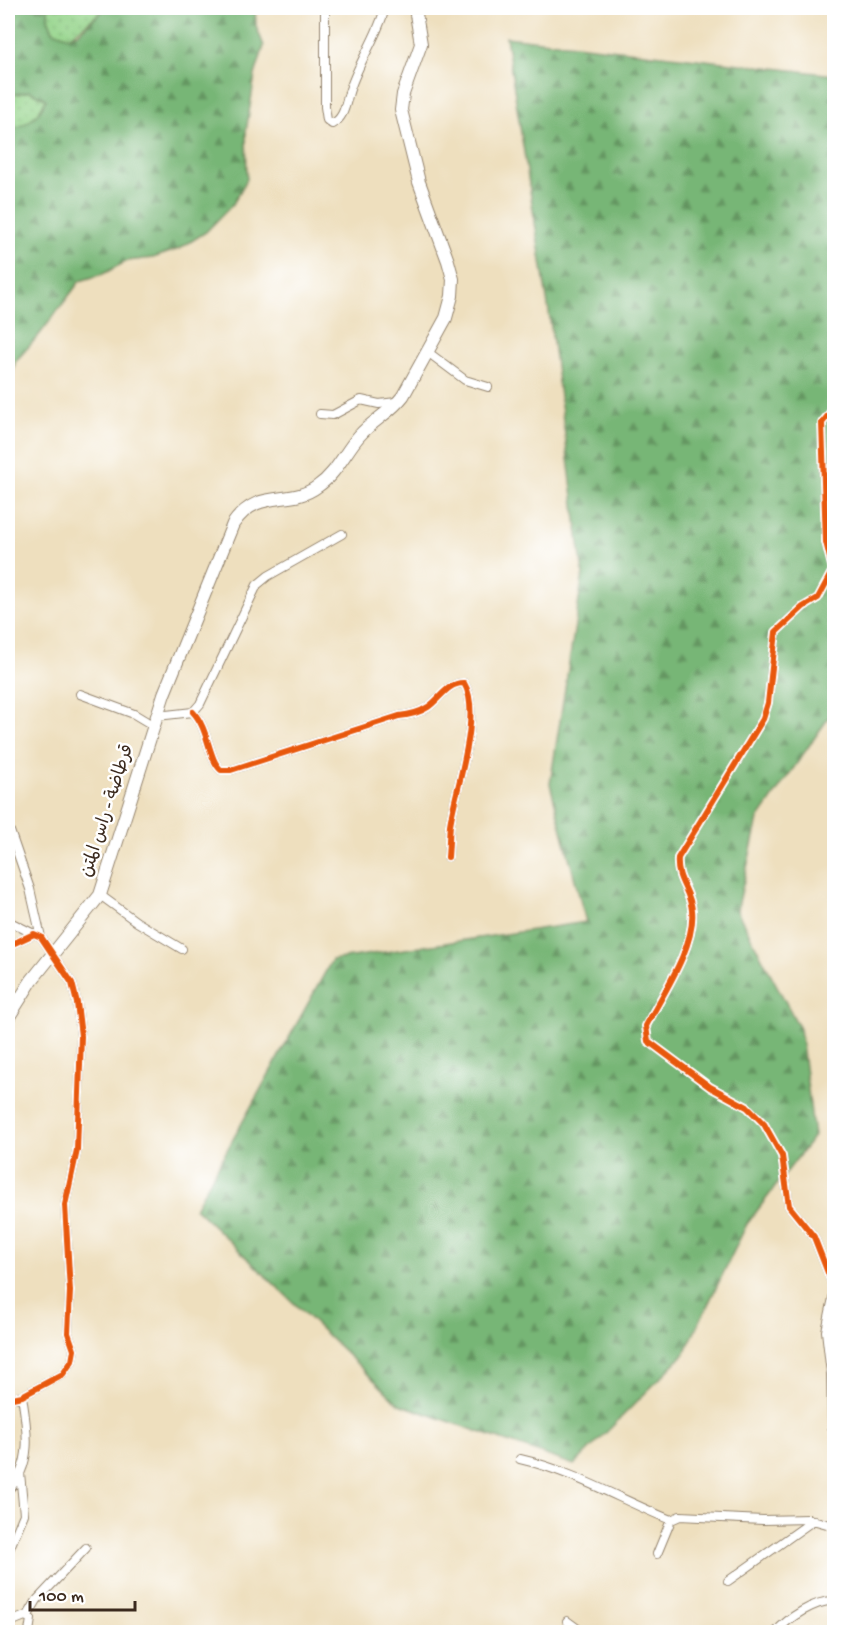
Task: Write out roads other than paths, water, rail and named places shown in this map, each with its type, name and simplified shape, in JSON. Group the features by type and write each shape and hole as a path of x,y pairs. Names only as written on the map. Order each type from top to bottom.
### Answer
{"main road":[{"name":"قرطاضة - راس المتن","path":"8,1018 100,894 164,693 233,524 248,506 307,492 318,487 330,475 358,437 394,407 403,396 429,353 446,318 452,296 453,279 419,182 401,110 409,76 422,45 415,8"}],"street":[{"path":"325,8 325,107 327,120 332,124 338,121 343,112 352,80 375,36 385,8"},
{"path":"429,353 465,380 488,387"},
{"path":"320,414 333,415 362,400 388,404 403,396"},
{"path":"834,408 822,423 825,542 833,570 818,598 803,607 776,632 768,703 763,719 678,858 677,870 692,908 693,926 688,944 646,1026 645,1036 648,1041 710,1087 747,1107 764,1124 782,1156 789,1206 814,1237 834,1288"},
{"path":"80,694 155,721 193,712 200,704 257,585 268,576 342,534"},
{"path":"193,712 207,735 216,766 221,770 231,770 399,716 415,714 428,707 451,687 464,683 468,689 469,723 463,768 450,823 448,857"},
{"path":"8,1399 22,1396 63,1374 72,1361 74,1350 68,1333 70,1291 66,1205 77,1150 81,1036 72,983 38,936 30,889 10,831"},
{"path":"100,894 137,922 182,949"},
{"path":"8,921 38,936"},
{"path":"8,946 38,936"},
{"path":"834,1293 826,1331 834,1432"},
{"path":"8,1490 24,1463 27,1434 22,1396"},
{"path":"520,1459 554,1467 671,1520 694,1514 763,1520 814,1520 834,1526"},
{"path":"8,1552 24,1514 20,1473"},
{"path":"657,1554 671,1520"},
{"path":"728,1581 814,1520"},
{"path":"8,1623 27,1617 37,1600 86,1548"},
{"path":"776,1632 811,1607 834,1601"},
{"path":"27,1617 31,1619 29,1632"},
{"path":"567,1621 582,1632"}]}
